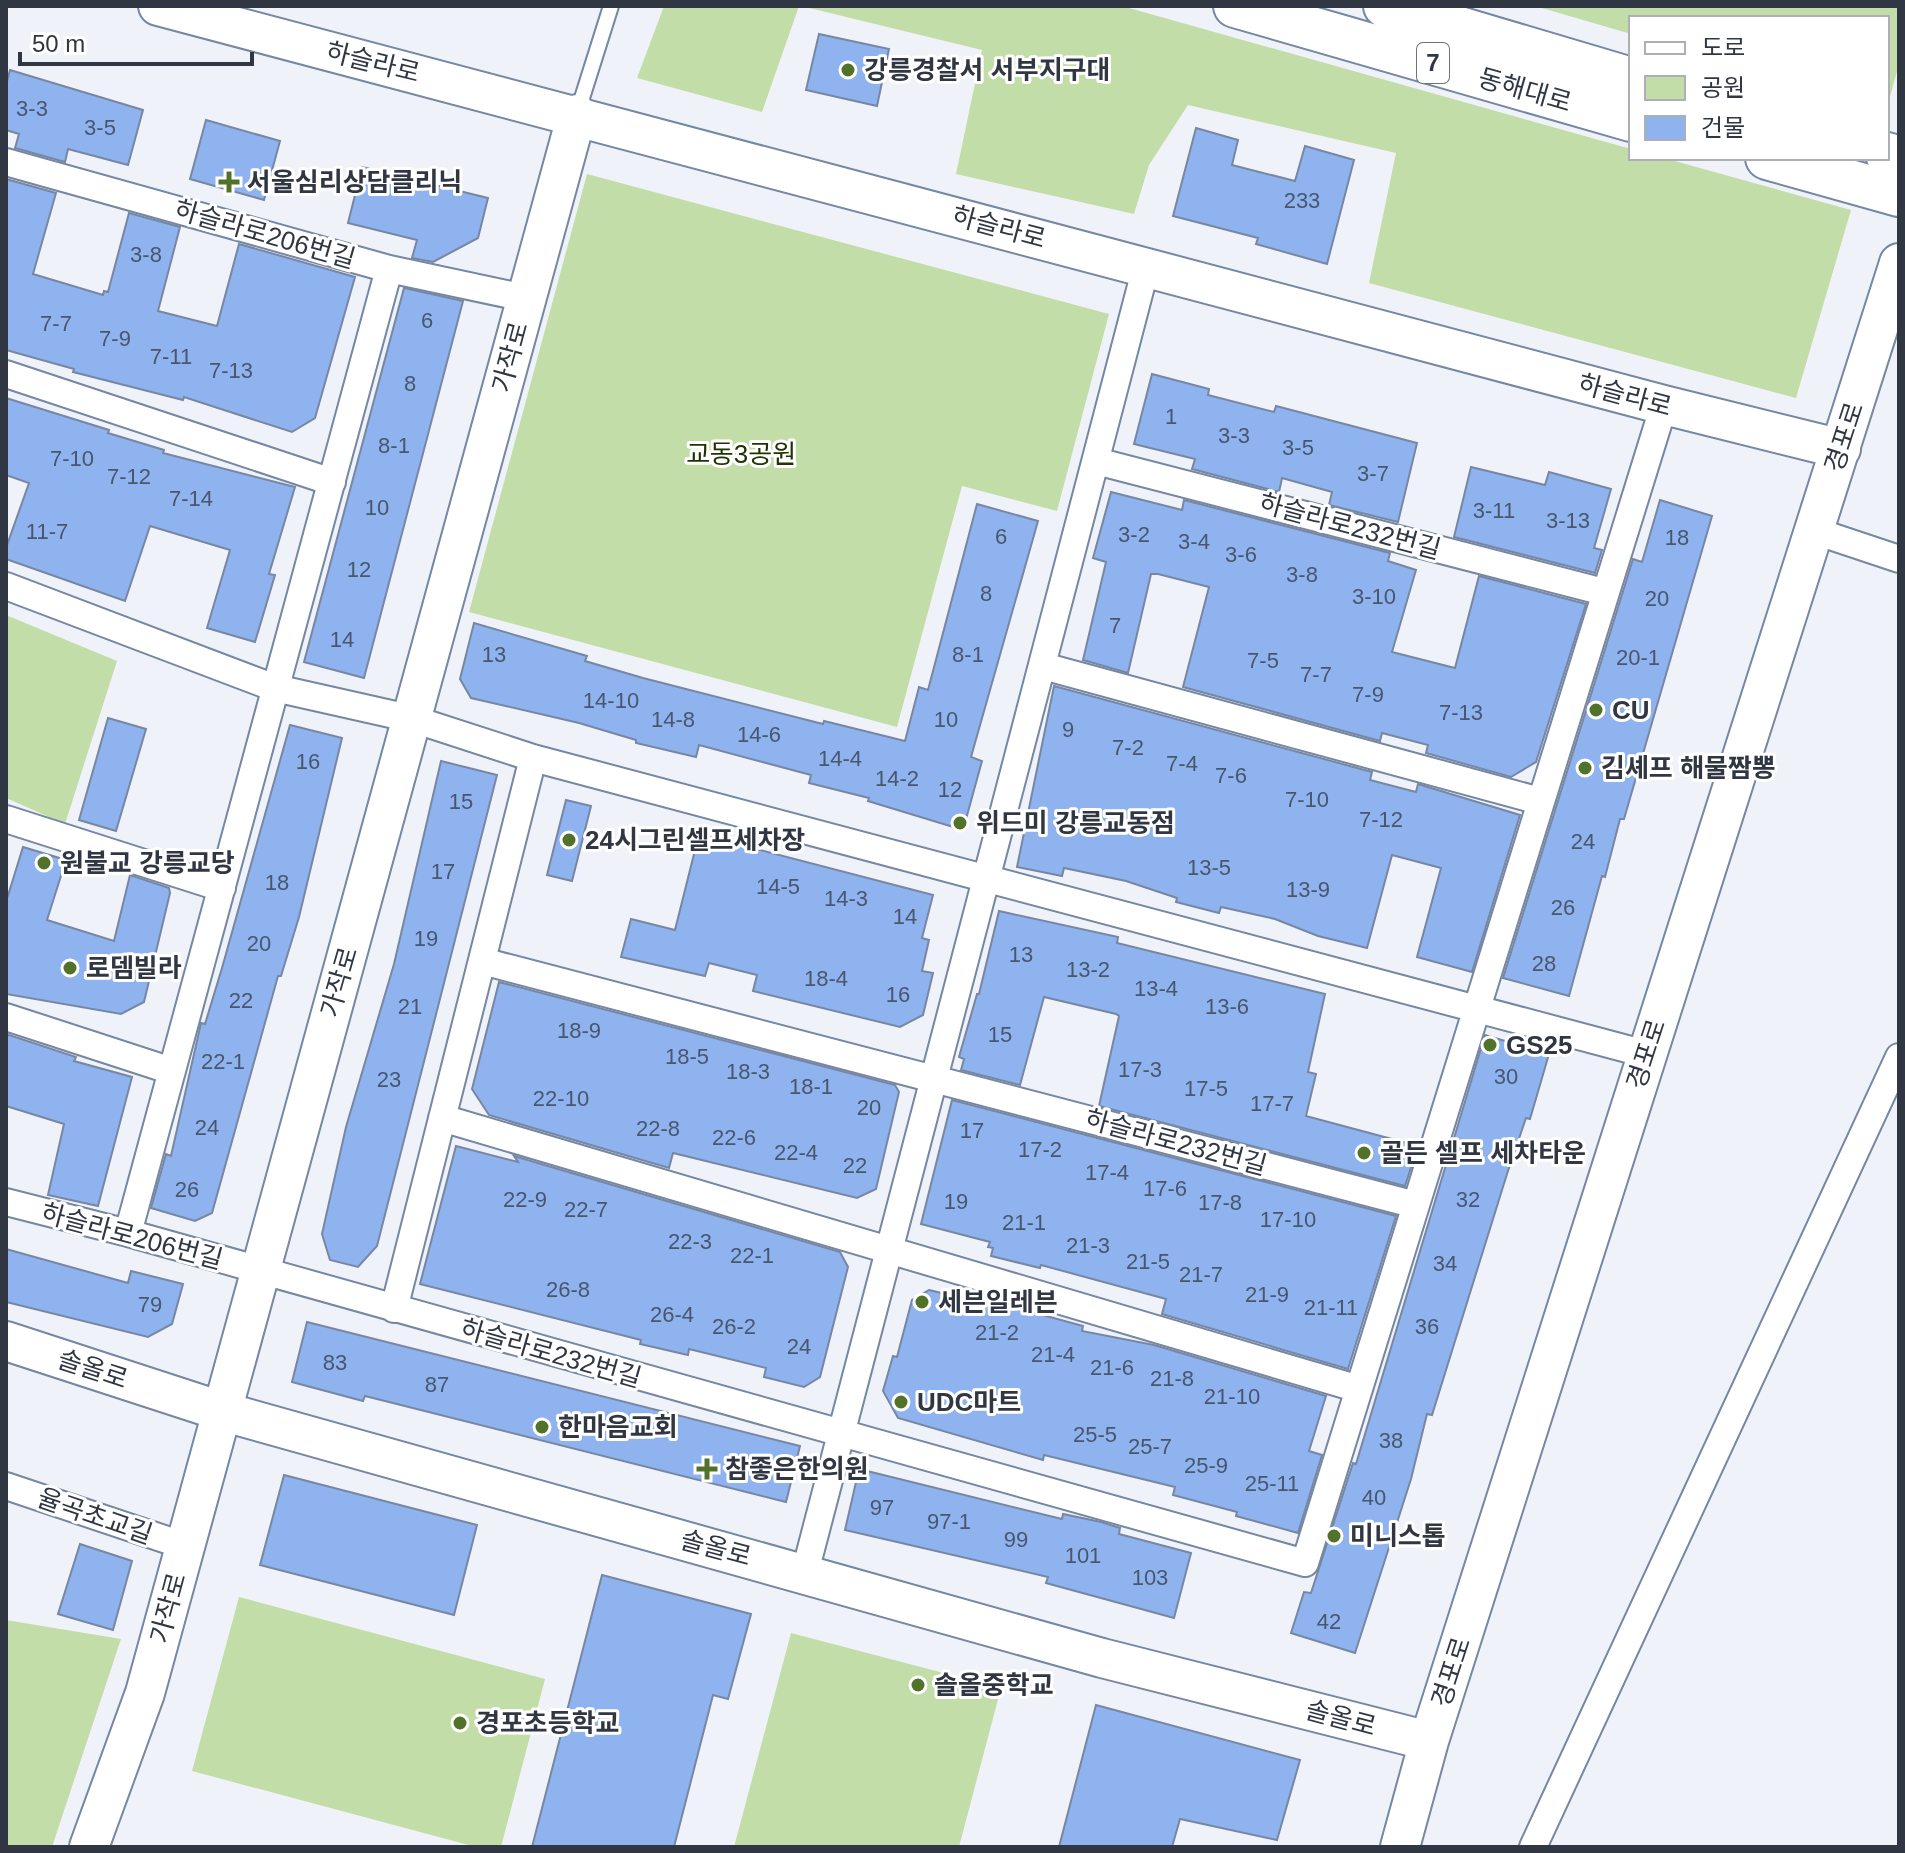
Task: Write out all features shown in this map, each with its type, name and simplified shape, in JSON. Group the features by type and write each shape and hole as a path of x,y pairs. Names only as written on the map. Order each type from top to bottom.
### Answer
{"main road":[{"name":"동해대로","path":"1235,6 1629,119"},
{"name":"동해대로","path":"1385,6 1629,78"},
{"path":"1774,160 1899,195"}],"street":[{"name":"하슬라로","path":"158,6 577,114 1664,405 1841,449"},
{"name":"가작로","path":"89,1847 145,1693 577,114"},
{"name":"하슬라로206번길","path":"6,162 389,269 525,298"},
{"name":"경포로","path":"1400,1847 1429,1741 1899,263"},
{"path":"805,1572 844,1435 1146,267"},
{"path":"128,1233 389,269"},
{"path":"6,374 332,482"},
{"path":"442,1118 1359,1389 1664,405"},
{"name":"하슬라로232번길","path":"1096,461 1604,592"},
{"path":"1815,531 1899,559"},
{"path":"6,586 275,688 413,719 533,758 1646,1054"},
{"path":"1043,666 1540,801"},
{"path":"394,1309 533,758"},
{"path":"6,819 222,888"},
{"name":"하슬라로232번길","path":"482,961 1416,1205"},
{"path":"6,1017 172,1071"},
{"path":"1533,1847 1899,1057"},
{"name":"하슬라로206번길","path":"6,1202 258,1271"},
{"name":"하슬라로232번길","path":"258,1271 1305,1563 1359,1389"},
{"name":"솔올로","path":"6,1341 221,1411 805,1572 1102,1658 1429,1741"},
{"name":"율곡초교길","path":"6,1486 185,1546"}],"lane":[{"path":"577,114 611,6"}],"green space":[{"path":"664,6 799,6 762,112 637,78"},
{"path":"801,6 1122,6 1629,148 1629,160 1671,160 1851,210 1796,398 1369,283 1396,153 1188,105 1149,165 1134,214 956,174 982,50"},
{"path":"1535,6 1899,6 1899,64 1889,101 1889,16 1629,16 1629,33"},
{"name":"교동3공원","path":"587,174 1109,314 1057,511 962,486 897,727 469,612"},
{"path":"6,615 117,661 65,824 6,798"},
{"path":"239,1597 545,1679 501,1847 476,1847 192,1771"},
{"path":"6,1620 121,1639 52,1847 6,1847"},
{"path":"791,1633 1001,1688 959,1847 734,1847"}],"building":[{"name":"강릉경찰서 서부지구대","path":"819,34 889,49 877,106 806,90"},
{"path":"10,70 143,110 128,165 68,149 65,162 15,148 19,134 6,130 6,85"},
{"path":"206,120 280,141 264,200 190,179"},
{"path":"1196,128 1238,140 1232,165 1295,181 1305,146 1354,160 1327,264 1256,244 1258,238 1173,216"},
{"path":"362,167 488,198 478,238 433,262 412,258 417,240 348,223"},
{"path":"6,179 56,193 33,274 103,295 104,291 108,292 129,213 180,227 158,311 217,326 239,244 355,277 315,418 292,432 184,397 183,400 73,372 74,369 6,350"},
{"path":"404,288 463,301 364,678 304,662"},
{"path":"1152,374 1209,389 1208,395 1274,412 1276,406 1417,443 1398,522 1329,505 1332,492 1282,478 1279,492 1192,469 1195,459 1134,444"},
{"path":"6,398 109,430 108,433 164,450 163,453 295,487 269,574 275,575 255,642 207,628 230,550 150,526 125,601 6,559 6,548 29,483 6,475"},
{"path":"1471,467 1545,485 1549,472 1611,489 1594,548 1602,550 1595,573 1454,537"},
{"path":"1111,492 1182,510 1184,500 1390,553 1388,561 1416,570 1392,652 1455,668 1479,576 1586,604 1536,762 1511,777 1426,753 1428,745 1382,733 1380,741 1183,687 1209,587 1158,574 1151,574 1128,673 1083,660 1106,562 1093,558"},
{"path":"1660,500 1712,516 1624,819 1620,819 1605,877 1602,876 1569,996 1503,978 1633,559 1642,562"},
{"path":"977,504 1038,521 971,757 982,761 963,830 868,801 869,798 809,783 811,775 699,745 696,757 636,743 636,740 579,723 471,698 460,679 474,623 587,656 585,661 643,678 823,724 824,721 905,741 919,687 928,690"},
{"path":"1054,686 1372,772 1370,780 1416,792 1418,784 1520,815 1472,972 1417,957 1441,868 1392,855 1367,948 1318,936 1275,919 1221,907 1219,913 1176,902 1177,898 1126,881 1064,868 1062,876 1017,867"},
{"path":"108,718 146,729 116,831 79,820"},
{"path":"290,725 342,738 299,917 281,976 278,976 212,1213 195,1221 151,1208 166,1154 171,1156 201,1023 205,1024 222,968"},
{"path":"441,761 497,775 377,1246 358,1267 330,1260 322,1234 346,1127 394,964"},
{"name":"24시그린셀프세차장","path":"566,800 591,806 572,881 547,875"},
{"path":"699,834 933,895 922,938 929,940 922,971 933,973 923,1015 900,1027 753,991 757,975 709,963 705,976 621,957 631,919 675,930"},
{"path":"23,847 66,860 47,920 114,941 130,875 169,888 144,1002 121,1014 6,994 6,902"},
{"path":"999,911 1118,937 1117,943 1325,994 1308,1072 1316,1074 1306,1116 1418,1146 1405,1186 1099,1106 1119,1016 1116,1014 1044,997 1020,1085 961,1070 964,1059 959,1057 979,994"},
{"path":"499,982 895,1085 899,1092 876,1189 857,1198 673,1153 669,1168 489,1115 472,1089"},
{"path":"6,1034 76,1057 74,1061 132,1077 98,1206 48,1195 64,1124 6,1106"},
{"path":"1485,1035 1549,1054 1530,1119 1526,1118 1507,1174 1432,1415 1427,1414 1411,1479 1355,1653 1291,1633 1304,1592 1311,1593 1353,1463 1356,1464"},
{"path":"952,1100 1396,1216 1348,1369 1162,1314 1166,1299 1041,1265 1040,1268 991,1256 993,1248 988,1247 990,1242 921,1224"},
{"path":"456,1146 518,1162 514,1156 840,1252 848,1267 820,1377 804,1387 764,1377 766,1368 689,1349 688,1355 640,1344 641,1340 420,1284"},
{"path":"6,1249 128,1283 131,1271 183,1284 172,1324 148,1337 6,1302"},
{"path":"929,1290 979,1302 980,1298 1083,1326 1082,1331 1154,1345 1326,1396 1309,1451 1322,1455 1298,1533 1173,1495 1175,1487 1044,1455 1043,1460 898,1418 883,1391 893,1356 897,1357 912,1300"},
{"path":"307,1322 800,1446 786,1502 365,1396 363,1401 292,1382"},
{"path":"859,1469 1062,1519 1063,1514 1101,1522 1120,1528 1119,1534 1191,1553 1174,1618 1046,1583 1048,1577 845,1530"},
{"path":"284,1475 477,1525 454,1615 260,1565"},
{"path":"80,1544 132,1561 113,1630 58,1614"},
{"path":"602,1575 751,1614 728,1699 713,1695 674,1847 532,1847"},
{"path":"1096,1705 1300,1760 1277,1840 1180,1819 1172,1847 1059,1847"}],"place":[{"name":"강릉경찰서 서부지구대","path":"848,70"},
{"name":"서울심리상담클리닉","path":"229,182"},
{"name":"CU","path":"1596,710"},
{"name":"김셰프 해물짬뽕","path":"1585,768"},
{"name":"위드미 강릉교동점","path":"960,823"},
{"name":"24시그린셀프세차장","path":"569,840"},
{"name":"원불교 강릉교당","path":"44,863"},
{"name":"로뎀빌라","path":"70,968"},
{"name":"GS25","path":"1490,1045"},
{"name":"골든 셀프 세차타운","path":"1364,1153"},
{"name":"세븐일레븐","path":"922,1302"},
{"name":"UDC마트","path":"901,1402"},
{"name":"한마음교회","path":"542,1427"},
{"name":"참좋은한의원","path":"707,1469"},
{"name":"미니스톱","path":"1334,1536"},
{"name":"솔올중학교","path":"918,1685"},
{"name":"경포초등학교","path":"460,1723"}]}
